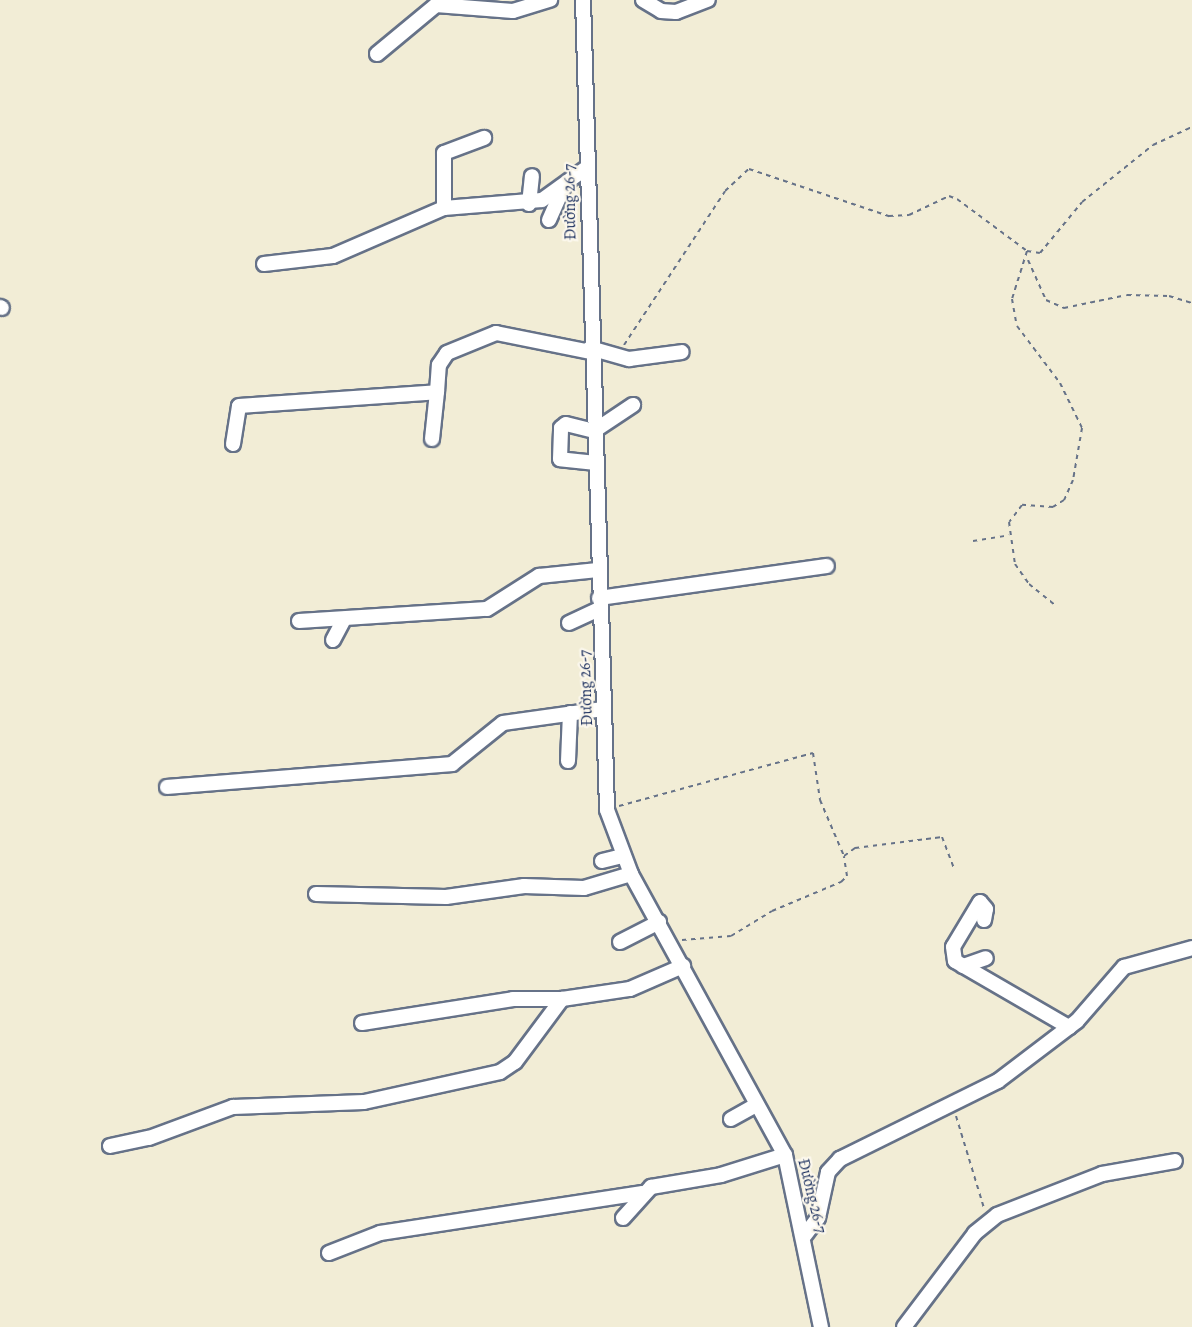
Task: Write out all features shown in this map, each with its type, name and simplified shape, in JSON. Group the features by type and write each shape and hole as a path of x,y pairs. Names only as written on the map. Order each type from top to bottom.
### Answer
{"street":[{"path":"377,54 436,5 513,12 550,0"},
{"name":"Đường 26-7","path":"582,0 590,350 596,463 607,810 622,856 631,874 672,945 756,1105 785,1155 805,1235 816,1326"},
{"path":"643,0 661,11 676,12 706,0"},
{"path":"444,208 444,153 484,138"},
{"path":"264,264 333,256 444,208 529,204 564,186 585,169"},
{"path":"529,204 532,176"},
{"path":"549,220 564,186"},
{"path":"432,439 439,364 447,353 496,333 616,357 682,352"},
{"path":"233,444 233,418 239,406 437,392"},
{"path":"596,463 561,459 559,454 566,424 594,431 633,405"},
{"path":"569,623 599,603 827,566"},
{"path":"299,621 487,609 539,576 598,570"},
{"path":"333,640 344,619"},
{"path":"167,787 452,764 503,723 603,709"},
{"path":"568,761 570,713"},
{"path":"602,861 622,856"},
{"path":"316,894 446,897 524,886 584,888 631,874"},
{"path":"984,920 986,909 980,902 953,947 952,956 963,966 1069,1027"},
{"path":"620,942 659,922"},
{"path":"805,1235 819,1218 823,1183 835,1163 954,1107 1069,1027 1124,967 1192,948"},
{"path":"963,966 986,958"},
{"path":"362,1023 513,999 562,999 630,989 683,966"},
{"path":"110,1146 149,1138 233,1107 364,1102 509,1069 562,999"},
{"path":"731,1119 756,1105"},
{"path":"329,1253 380,1233 641,1193 785,1155"},
{"path":"904,1327 988,1221 1102,1174 1175,1161"},
{"path":"623,1218 641,1193"}],"path":[{"path":"616,357 725,191 749,168 889,216 909,214 950,196 1027,251 1040,253 1082,202 1153,145 1192,127"},
{"path":"1027,251 1028,260 1046,300 1064,308 1127,296 1169,296 1192,303"},
{"path":"1028,260 1012,299 1017,326 1060,383 1082,435 1064,500 1053,507 1022,505 1009,522 1009,535 1022,575 1055,604"},
{"path":"973,541 1009,535"},
{"path":"607,810 813,753 820,800 844,856 847,876 841,882 772,911 731,936 700,935 672,945"},
{"path":"844,856 855,848 939,837 945,841 954,868"},
{"path":"954,1107 988,1221"}]}
